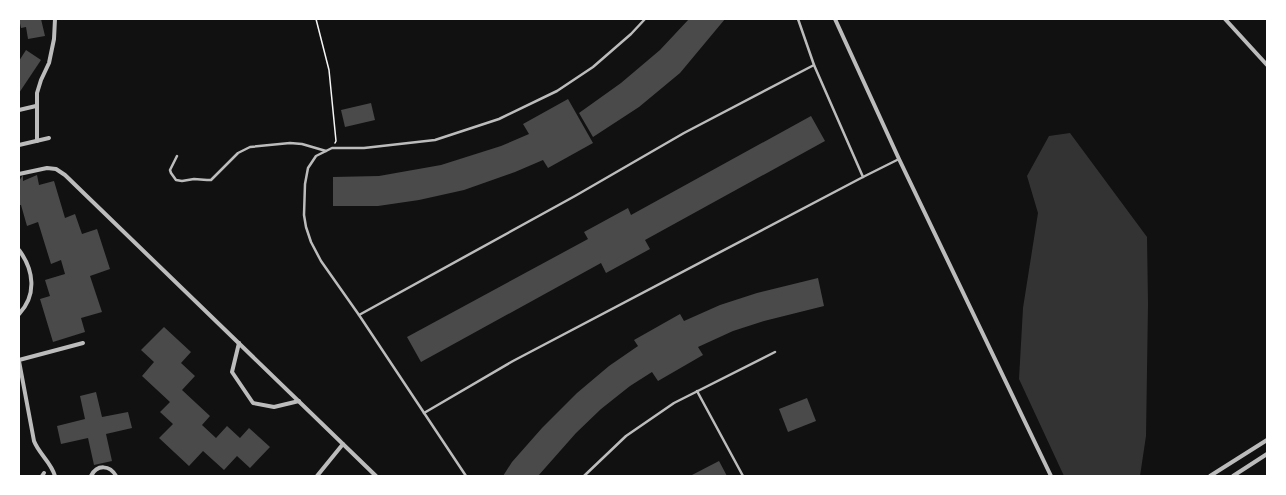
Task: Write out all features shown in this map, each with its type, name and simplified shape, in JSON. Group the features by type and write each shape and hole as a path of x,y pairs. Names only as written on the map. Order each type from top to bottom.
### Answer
{"street":[{"path":"37,141 37,92 49,63 54,39 55,19"},
{"path":"835,19 899,160 1051,476"},
{"path":"1225,19 1267,65"},
{"path":"19,110 36,106"},
{"path":"19,145 48,138"},
{"path":"19,174 47,168 56,169 65,175 376,476"},
{"path":"19,250 26,260 30,272 31,288 28,303 19,314"},
{"path":"55,476 49,463 37,448 34,441 19,361 83,343"},
{"path":"239,343 232,372 240,386 253,403 274,407 299,401"},
{"path":"1210,476 1267,440"},
{"path":"317,476 343,444"},
{"path":"1233,476 1267,454"},
{"path":"91,476 97,469 106,467 114,472 116,476"},
{"path":"370,476 371,471"}],"lane":[{"path":"466,476 359,315 321,261 311,242 304,215 305,184 308,168 316,156 332,148 364,148 434,140 499,119 557,91 594,67 631,34 645,19"},
{"path":"798,19 814,65 863,177"},
{"path":"359,315 575,196 684,133 814,65"},
{"path":"176,156 170,170 176,180 182,181 194,179 211,180 238,153 250,147 290,143 302,144 326,151"},
{"path":"424,413 514,360 863,177 899,160"},
{"path":"584,476 626,436 674,403 775,352"},
{"path":"697,391 743,476"}],"path":[{"path":"316,19 329,70 336,141 332,148"}],"shaded area":[{"path":"1070,133 1147,237 1148,304 1146,436 1140,476 1064,476 1019,379 1023,308 1038,213 1027,176 1049,136"}],"building":[{"path":"19,19 41,19 45,36 28,39 26,27 21,28"},
{"path":"689,19 725,19 680,73 639,107 593,137 579,113 621,83 660,50"},
{"path":"26,50 41,60 19,93 19,61"},
{"path":"568,99 593,143 548,168 543,160 515,172 464,190 419,200 378,206 333,206 333,177 379,176 441,165 501,146 529,134 523,124"},
{"path":"371,103 375,120 345,127 341,110"},
{"path":"811,116 825,141 645,240 650,249 606,273 601,263 421,362 407,337 588,239 584,232 628,208 631,215"},
{"path":"23,175 23,181 37,175 39,185 54,181 65,218 75,214 82,234 97,229 110,269 90,276 102,312 81,318 85,332 53,342 40,299 50,296 45,280 65,274 61,260 51,264 38,222 27,226 21,205 19,205 19,181"},
{"path":"818,278 824,306 764,321 733,331 698,347 703,355 658,381 652,372 630,386 601,409 576,433 538,476 503,476 512,462 542,428 577,393 609,366 638,346 634,340 680,314 684,321 720,305 757,293"},
{"path":"164,327 191,352 181,363 195,376 182,390 210,416 202,425 216,438 227,426 240,438 249,428 270,447 250,468 237,456 224,470 203,451 189,466 159,438 173,424 160,412 170,402 142,376 154,362 141,350"},
{"path":"96,392 102,417 128,412 132,428 106,434 112,461 94,465 88,438 61,444 57,426 85,419 80,396"},
{"path":"807,398 816,421 788,432 779,409"},
{"path":"719,461 727,476 690,476"}]}
